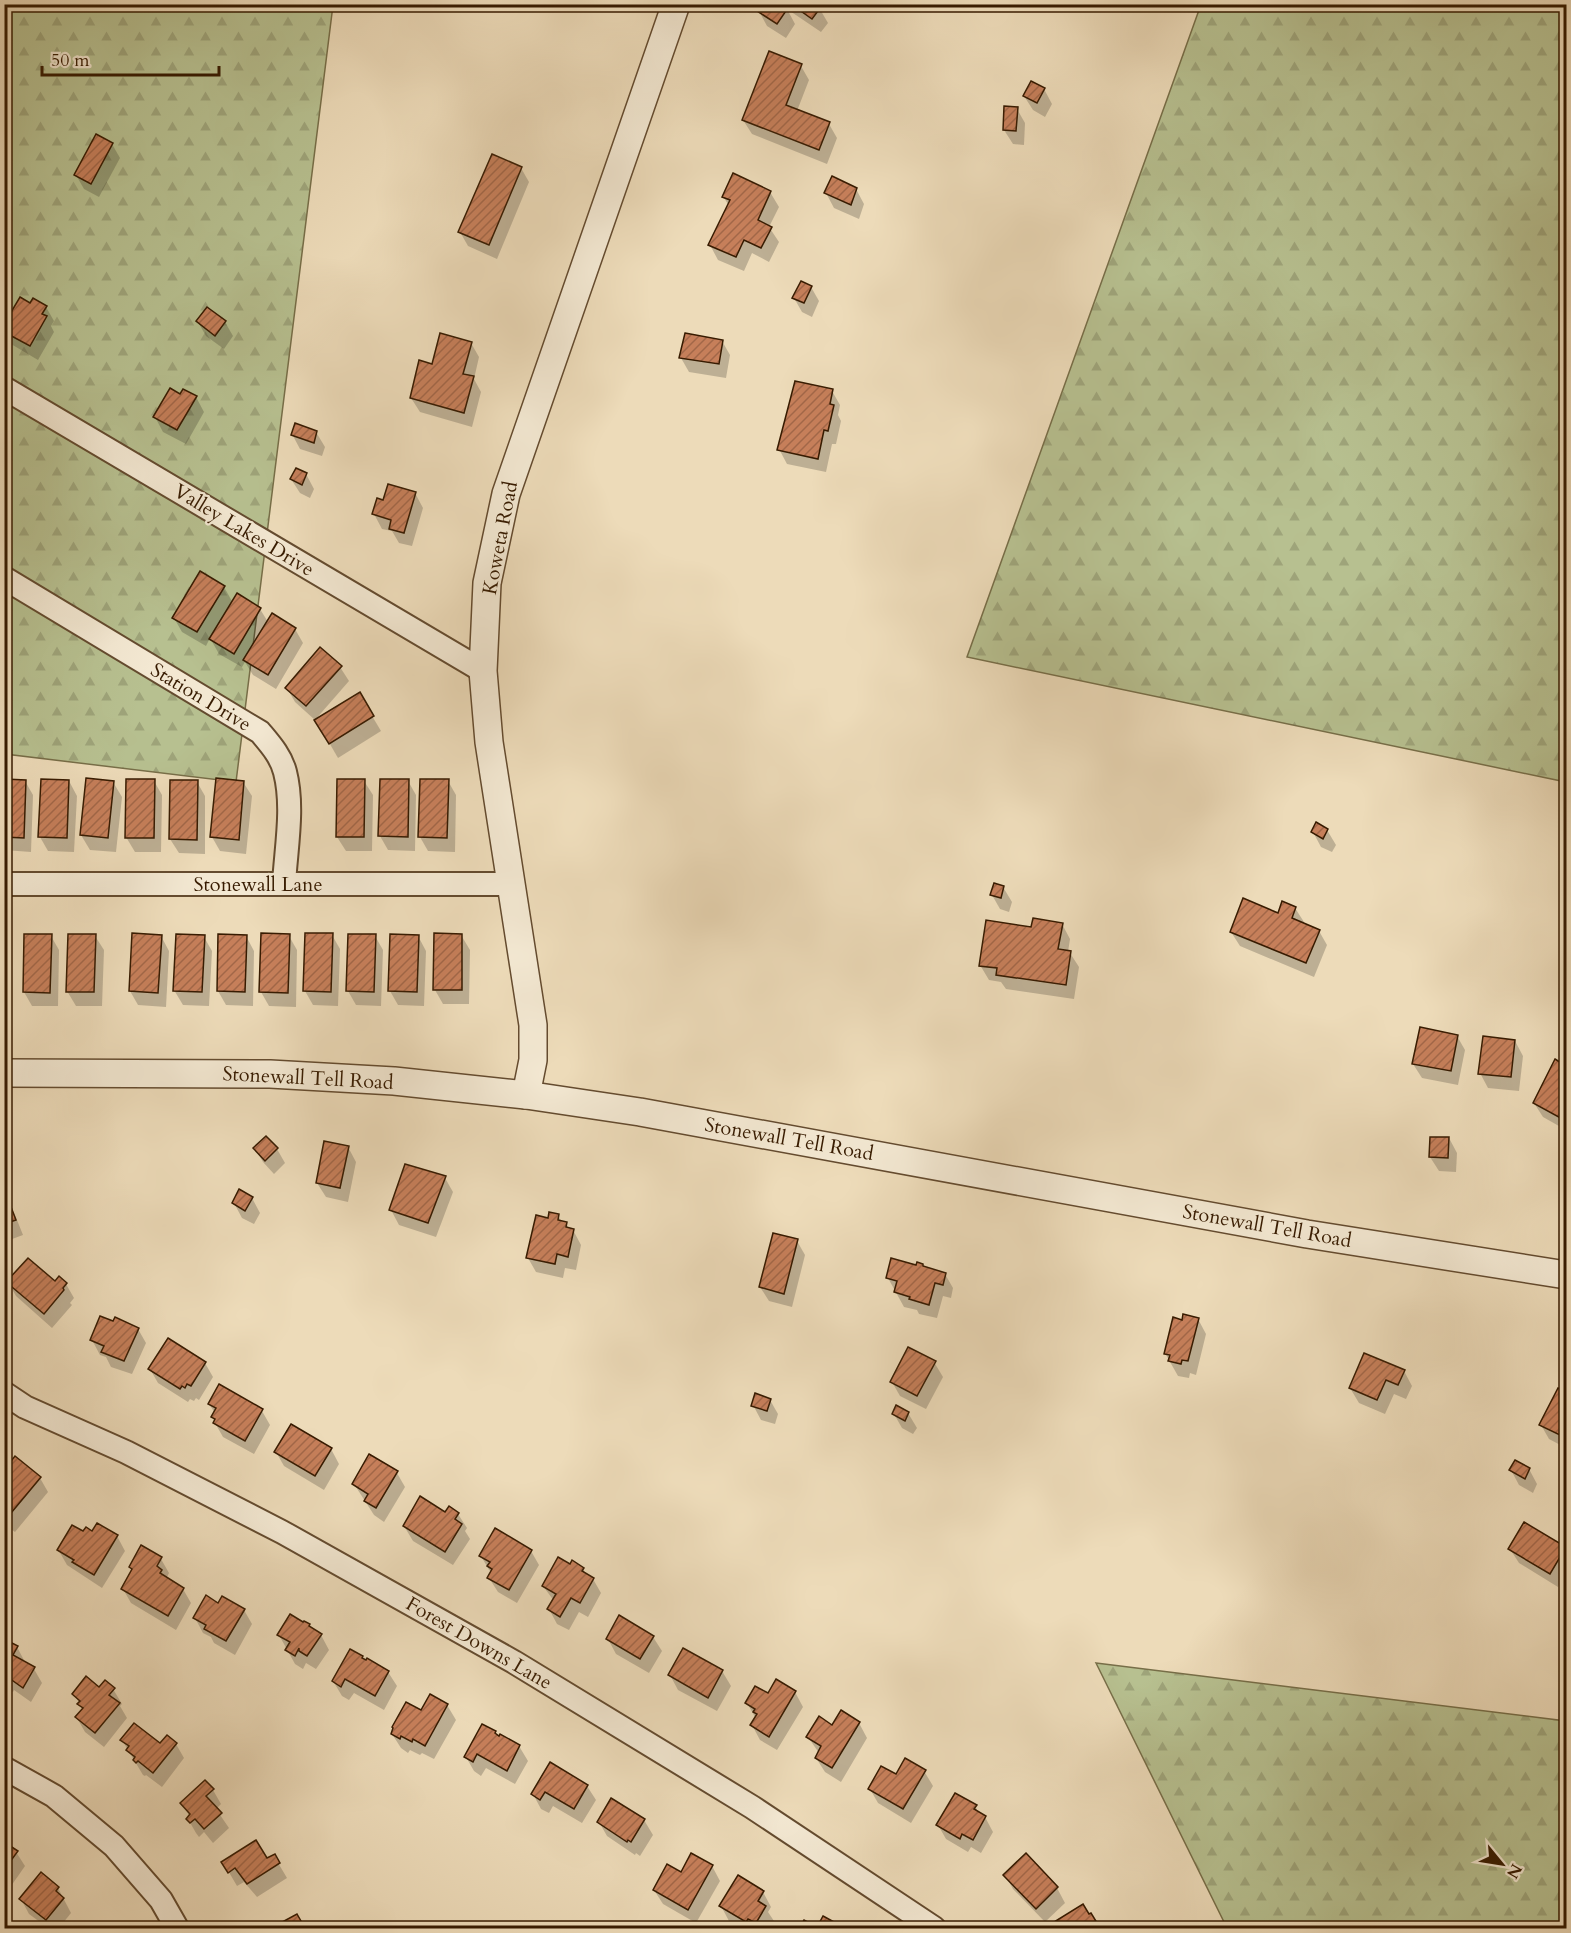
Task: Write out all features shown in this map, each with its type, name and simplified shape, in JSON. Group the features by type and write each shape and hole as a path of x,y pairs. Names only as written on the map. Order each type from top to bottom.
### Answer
{"street":[{"name":"Koweta Road","path":"526,1095 533,1060 533,1025 489,741 483,671 487,583 506,494 676,4"},
{"name":"Valley Lakes Drive","path":"4,388 483,671"},
{"name":"Station Drive","path":"4,578 260,732 276,750 285,771 289,810 284,884"},
{"name":"Stonewall Lane","path":"4,884 511,884"},
{"name":"Stonewall Tell Road","path":"4,1073 270,1074 394,1081 526,1095 640,1112 1307,1234 1566,1275"},
{"name":"Forest Downs Lane","path":"4,1393 26,1407 126,1452 282,1532 514,1662 752,1807 934,1929"},
{"path":"4,1768 54,1796 114,1846 161,1900 177,1929"}],"green space":[{"path":"1208,4 1566,5 1566,782 967,657 1199,10"},
{"path":"5,5 333,5 236,782 5,754"},
{"path":"1096,1663 1566,1721 1566,1928 1227,1928"}],"building":[{"path":"761,4 782,4 788,8 777,24 757,11"},
{"path":"791,4 817,4 821,7 812,19"},
{"path":"769,51 802,64 786,105 830,122 819,150 742,120"},
{"path":"1031,81 1045,88 1037,103 1023,96"},
{"path":"1004,106 1018,107 1016,131 1003,130"},
{"path":"96,134 113,143 91,184 74,175"},
{"path":"492,154 522,167 489,245 458,232"},
{"path":"733,173 771,191 758,220 772,227 761,248 744,240 736,257 708,245 730,200 722,197"},
{"path":"832,176 857,188 851,205 824,193"},
{"path":"801,281 812,286 804,303 792,298"},
{"path":"20,297 30,303 33,298 47,306 42,314 47,316 30,346 4,332 4,324"},
{"path":"207,307 226,321 215,336 196,321"},
{"path":"440,333 472,342 463,374 474,376 464,413 410,398 419,360 432,364"},
{"path":"685,333 723,340 719,364 679,358"},
{"path":"795,381 833,389 830,404 834,405 828,431 824,430 818,459 777,450"},
{"path":"170,388 180,394 183,389 197,396 177,430 153,417"},
{"path":"295,423 317,431 314,443 291,435"},
{"path":"296,468 307,473 302,485 290,479"},
{"path":"388,484 416,492 404,533 389,529 391,520 372,514 377,498 383,500"},
{"path":"200,571 225,586 197,632 172,618"},
{"path":"237,593 261,608 234,654 209,639"},
{"path":"272,613 296,628 268,675 243,660"},
{"path":"320,647 342,666 306,706 285,688"},
{"path":"360,692 374,716 329,744 314,720"},
{"path":"86,778 114,781 108,838 80,835"},
{"path":"216,778 244,781 239,840 210,837"},
{"path":"4,779 26,780 24,838 4,837"},
{"path":"41,779 69,780 67,838 38,837"},
{"path":"126,779 155,779 154,838 125,838"},
{"path":"337,779 365,779 364,837 336,837"},
{"path":"380,779 409,779 408,837 378,836"},
{"path":"420,779 449,779 447,838 418,837"},
{"path":"170,780 198,780 197,840 169,839"},
{"path":"1316,822 1328,829 1323,839 1311,832"},
{"path":"994,883 1004,886 1001,898 990,895"},
{"path":"1243,898 1278,913 1282,901 1296,907 1292,918 1320,930 1306,963 1230,932"},
{"path":"1033,918 1063,923 1058,949 1071,951 1066,985 996,975 997,968 979,966 986,920 1031,927"},
{"path":"132,933 162,935 158,993 129,991"},
{"path":"261,933 290,934 288,993 259,992"},
{"path":"305,933 333,933 331,992 303,991"},
{"path":"434,933 462,934 462,990 433,990"},
{"path":"24,934 52,934 50,993 23,992"},
{"path":"68,934 96,934 94,992 66,992"},
{"path":"176,934 205,935 202,992 173,991"},
{"path":"218,934 247,935 245,992 217,991"},
{"path":"348,934 376,934 374,992 346,991"},
{"path":"390,934 419,935 417,992 388,991"},
{"path":"1420,1027 1458,1035 1451,1071 1412,1064"},
{"path":"1483,1036 1515,1040 1511,1077 1478,1074"},
{"path":"1555,1059 1566,1066 1566,1121 1533,1103"},
{"path":"266,1136 278,1148 265,1161 253,1148"},
{"path":"1430,1137 1449,1137 1448,1158 1429,1157"},
{"path":"324,1141 349,1146 340,1188 316,1183"},
{"path":"405,1164 446,1176 428,1223 389,1210"},
{"path":"239,1189 253,1197 245,1211 232,1203"},
{"path":"8,1199 16,1220 4,1224 4,1200"},
{"path":"549,1212 559,1214 558,1220 567,1222 566,1227 574,1229 568,1257 557,1254 555,1264 526,1258 536,1215 548,1218"},
{"path":"773,1233 798,1239 784,1294 759,1287"},
{"path":"28,1258 55,1281 59,1276 67,1283 44,1314 6,1282"},
{"path":"891,1258 916,1265 917,1262 946,1273 943,1285 935,1283 929,1305 894,1292 897,1281 886,1278"},
{"path":"1183,1314 1199,1318 1188,1361 1182,1360 1181,1364 1168,1361 1170,1355 1164,1354 1173,1317 1182,1320"},
{"path":"100,1316 113,1321 115,1317 139,1328 124,1361 101,1352 104,1346 90,1340"},
{"path":"168,1338 206,1362 191,1386 187,1384 185,1388 182,1386 180,1389 148,1369"},
{"path":"908,1347 936,1361 917,1396 890,1382"},
{"path":"1364,1353 1405,1370 1398,1385 1386,1380 1377,1400 1349,1388"},
{"path":"219,1384 263,1409 245,1441 213,1423 215,1419 211,1417 216,1408 208,1404"},
{"path":"1558,1388 1566,1392 1566,1426 1562,1436 1539,1425"},
{"path":"755,1393 771,1399 767,1411 751,1406"},
{"path":"896,1405 909,1412 905,1421 892,1414"},
{"path":"291,1424 332,1448 315,1476 274,1452"},
{"path":"369,1454 398,1471 376,1508 364,1501 368,1494 352,1484"},
{"path":"15,1456 41,1477 6,1519 4,1518 4,1470"},
{"path":"1515,1460 1530,1468 1525,1479 1509,1470"},
{"path":"420,1496 445,1512 449,1506 459,1513 455,1519 462,1524 445,1552 403,1526"},
{"path":"1524,1522 1566,1547 1550,1574 1508,1549"},
{"path":"97,1523 118,1535 94,1575 57,1550 72,1525 83,1531 86,1527 92,1531"},
{"path":"495,1528 532,1550 509,1590 487,1578 492,1569 487,1566 490,1562 479,1556"},
{"path":"141,1545 162,1557 157,1566 162,1570 160,1573 184,1588 168,1616 121,1589 132,1569 129,1567"},
{"path":"558,1557 570,1564 572,1560 584,1568 582,1571 594,1578 580,1603 571,1598 560,1617 547,1609 556,1594 542,1586"},
{"path":"206,1595 218,1603 222,1596 245,1609 226,1641 204,1629 206,1625 193,1618"},
{"path":"290,1614 310,1624 309,1626 322,1634 307,1656 299,1651 299,1648 295,1656 285,1650 290,1642 277,1635"},
{"path":"619,1615 654,1636 640,1659 606,1639"},
{"path":"8,1641 18,1646 13,1655 35,1667 23,1688 6,1676 4,1678 4,1648"},
{"path":"683,1648 723,1670 708,1698 668,1675"},
{"path":"350,1649 363,1656 362,1658 366,1660 367,1658 389,1671 375,1696 345,1679 341,1687 332,1681"},
{"path":"86,1676 99,1687 105,1680 115,1688 109,1695 120,1703 95,1733 75,1717 83,1708 77,1704 80,1701 72,1694"},
{"path":"776,1679 796,1691 769,1737 750,1725 757,1714 753,1712 755,1709 745,1703 755,1686 768,1693"},
{"path":"430,1694 448,1704 425,1746 413,1739 412,1742 391,1734 392,1727 406,1702 421,1710"},
{"path":"841,1710 860,1722 832,1768 815,1758 821,1746 806,1737 819,1716 832,1725"},
{"path":"134,1723 160,1743 167,1735 177,1743 153,1773 138,1761 136,1763 133,1760 135,1757 126,1750 129,1746 120,1740"},
{"path":"482,1724 496,1731 495,1733 499,1736 500,1734 520,1745 507,1771 477,1754 473,1762 464,1757"},
{"path":"905,1758 926,1770 903,1809 868,1789 881,1766 896,1774"},
{"path":"550,1762 588,1785 574,1809 545,1792 540,1800 531,1794"},
{"path":"205,1780 214,1789 206,1796 222,1813 204,1829 195,1819 190,1823 186,1819 190,1814 180,1803"},
{"path":"955,1793 977,1805 974,1809 986,1816 973,1840 962,1834 960,1839 936,1825"},
{"path":"611,1798 645,1819 631,1842 628,1840 627,1842 597,1822"},
{"path":"256,1840 267,1858 275,1854 280,1863 247,1884 235,1868 228,1873 221,1862"},
{"path":"4,1842 18,1851 4,1870"},
{"path":"691,1853 713,1865 688,1910 653,1890 667,1864 681,1872"},
{"path":"1026,1853 1058,1887 1036,1909 1003,1875"},
{"path":"41,1872 59,1887 56,1891 64,1898 46,1920 19,1899"},
{"path":"738,1875 764,1891 758,1901 766,1906 756,1923 748,1919 746,1922 719,1906"},
{"path":"1083,1904 1089,1914 1091,1913 1098,1928 1058,1928 1054,1922"},
{"path":"297,1914 305,1928 273,1927"},
{"path":"823,1916 845,1928 799,1928 804,1920 817,1927"}]}
